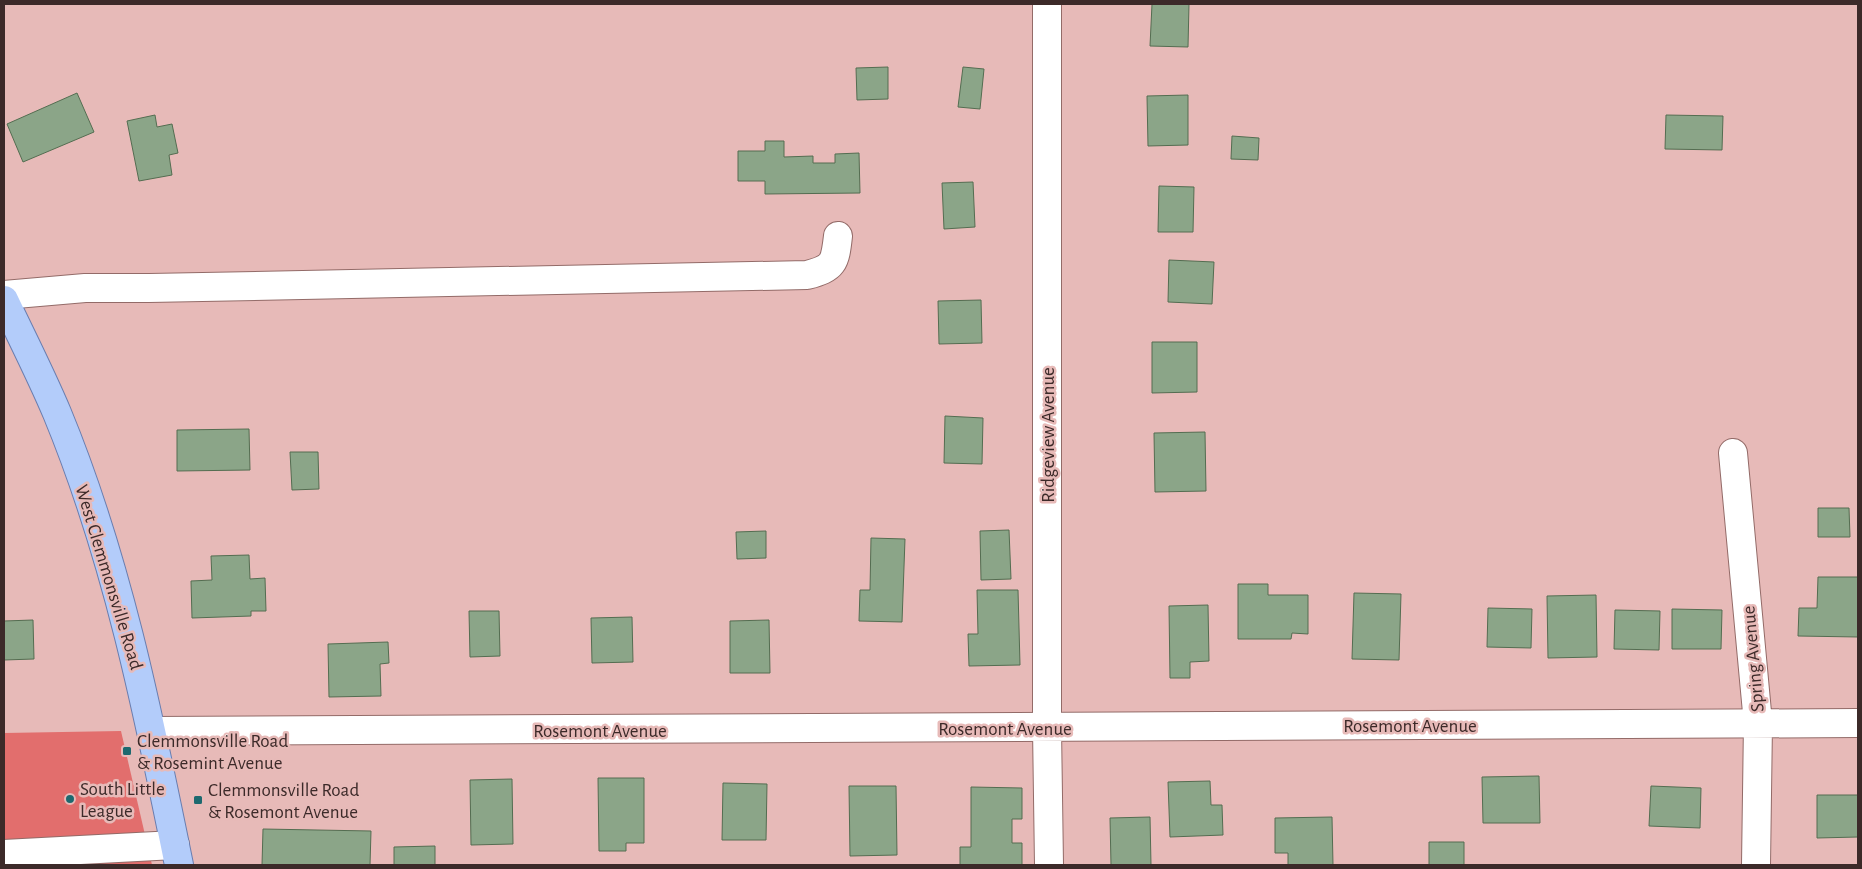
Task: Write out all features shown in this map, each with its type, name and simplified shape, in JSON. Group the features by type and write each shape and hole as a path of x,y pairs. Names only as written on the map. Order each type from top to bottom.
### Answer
{"main road":[{"name":"West Clemmonsville Road","path":"4,300 57,414 80,477 114,585 153,731 177,855"}],"street":[{"name":"Ridgeview Avenue","path":"1047,4 1047,728 1050,865"},
{"path":"4,294 85,288 807,275 826,270 835,260 838,236"},
{"name":"Spring Avenue","path":"1733,453 1758,723 1756,865"},
{"name":"Rosemont Avenue","path":"153,731 1858,723"},
{"path":"4,854 177,855"}],"shaded area":[{"name":"South Little League","path":"121,731 152,865 4,865 4,733"}],"building":[{"path":"1152,4 1189,4 1188,47 1150,46"},
{"path":"888,67 888,99 857,100 856,68"},
{"path":"963,67 984,69 980,109 958,107"},
{"path":"77,93 94,132 23,162 7,124"},
{"path":"1188,95 1188,145 1148,146 1147,96"},
{"path":"155,115 157,127 172,124 178,153 169,155 172,175 139,181 127,121"},
{"path":"1666,115 1723,116 1722,150 1665,149"},
{"path":"1232,136 1259,138 1258,160 1231,159"},
{"path":"765,141 784,141 784,157 813,156 813,163 835,163 835,154 859,153 860,193 765,194 765,181 738,181 738,151 765,151"},
{"path":"973,182 975,227 944,229 942,183"},
{"path":"1159,186 1194,187 1193,232 1158,232"},
{"path":"1169,260 1214,262 1212,304 1168,302"},
{"path":"981,300 982,343 939,344 938,301"},
{"path":"1152,342 1197,342 1197,392 1152,393"},
{"path":"945,416 983,418 982,464 944,463"},
{"path":"249,429 250,470 177,471 177,430"},
{"path":"1205,432 1206,491 1155,492 1154,433"},
{"path":"290,452 318,452 319,489 292,490"},
{"path":"1818,508 1849,508 1850,537 1818,537"},
{"path":"1009,530 1011,579 981,580 980,531"},
{"path":"766,531 766,558 737,559 736,532"},
{"path":"871,538 905,539 902,622 859,621 860,590 870,590"},
{"path":"249,555 250,579 265,578 266,611 251,611 251,616 192,618 191,581 212,580 211,556"},
{"path":"1818,577 1858,577 1858,637 1798,636 1799,608 1817,608"},
{"path":"1238,584 1268,584 1268,595 1308,595 1308,634 1292,633 1291,639 1238,639"},
{"path":"977,590 1018,590 1020,665 969,666 968,634 978,634"},
{"path":"1354,593 1401,594 1399,660 1352,659"},
{"path":"1596,595 1597,657 1548,658 1547,596"},
{"path":"1208,605 1209,661 1190,662 1190,678 1170,678 1169,606"},
{"path":"1488,608 1532,609 1531,648 1487,647"},
{"path":"1672,609 1722,610 1721,649 1672,649"},
{"path":"1615,610 1660,611 1659,650 1614,649"},
{"path":"469,611 499,611 500,656 470,657"},
{"path":"632,617 633,662 592,663 591,618"},
{"path":"33,620 34,659 4,660 4,621"},
{"path":"769,620 770,673 730,673 730,621"},
{"path":"388,642 389,663 380,664 381,696 329,697 328,644"},
{"path":"1539,776 1540,823 1483,823 1482,777"},
{"path":"598,778 644,778 644,843 626,843 626,851 599,851"},
{"path":"512,779 513,844 471,845 470,780"},
{"path":"1210,781 1211,805 1222,805 1223,835 1170,837 1168,782"},
{"path":"723,783 767,784 766,840 722,840"},
{"path":"849,786 896,786 897,855 850,856"},
{"path":"1651,786 1701,788 1700,828 1649,826"},
{"path":"971,787 1022,788 1022,819 1012,819 1012,843 1022,843 1022,865 960,865 960,847 971,847"},
{"path":"1817,795 1858,795 1858,837 1817,838"},
{"path":"1150,817 1151,865 1111,865 1110,818"},
{"path":"1332,817 1333,865 1288,865 1288,853 1275,853 1275,818"},
{"path":"263,829 371,831 370,865 262,865"},
{"path":"1429,842 1464,842 1464,865 1429,865"},
{"path":"435,846 435,865 394,865 394,847"}],"place":[{"name":"Clemmonsville Road & Rosemint Avenue","path":"127,751"},
{"name":"South Little League","path":"70,799"},
{"name":"Clemmonsville Road & Rosemont Avenue","path":"198,800"}]}
